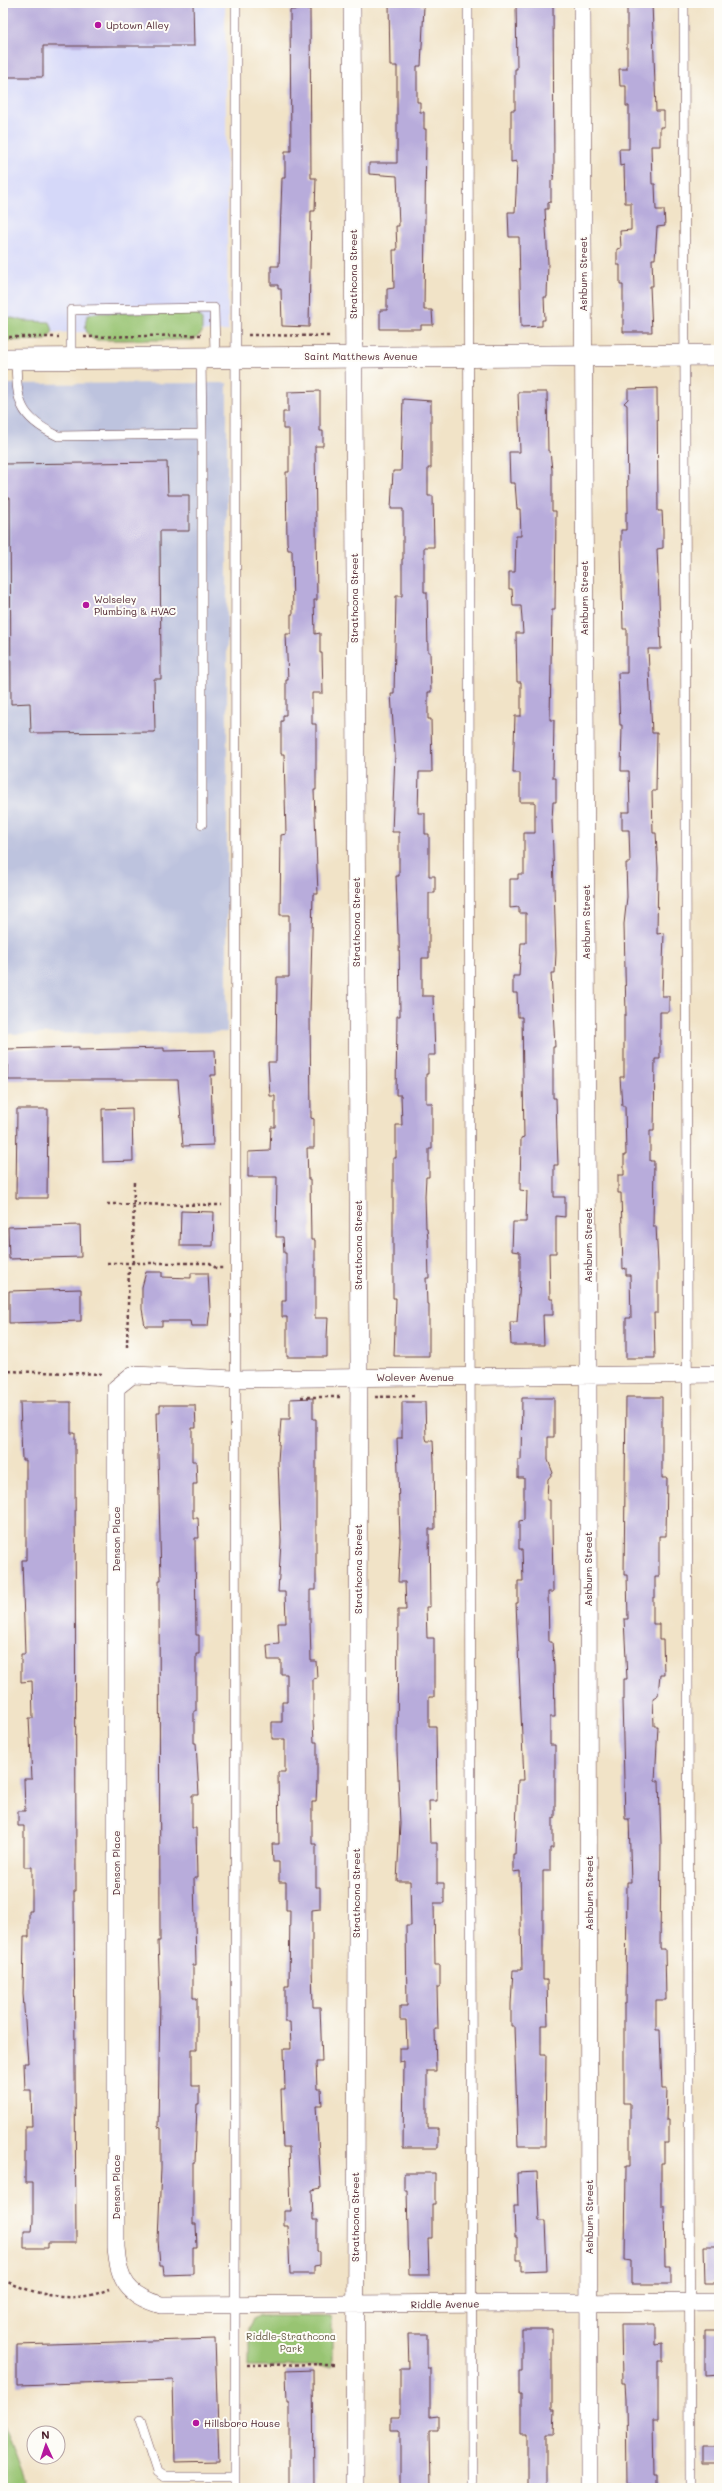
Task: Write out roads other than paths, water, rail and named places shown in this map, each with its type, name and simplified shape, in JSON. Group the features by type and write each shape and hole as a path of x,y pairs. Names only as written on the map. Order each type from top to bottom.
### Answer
{"street":[{"name":"Strathcona Street","path":"352,3 358,1377 355,2488"},
{"name":"Ashburn Street","path":"582,3 588,1375 589,2488"},
{"name":"Saint Matthews Avenue","path":"10,358 719,355"},
{"name":"Wolever Avenue","path":"116,1388 132,1375 236,1378 719,1374"},
{"name":"Denson Place","path":"116,1388 116,2247 118,2270 123,2280 140,2297 150,2302 171,2306"},
{"name":"Riddle Avenue","path":"171,2306 719,2302"}],"lane":[{"path":"235,2488 237,2306 236,3"},
{"path":"468,3 470,356 472,2488"},
{"path":"684,3 690,2488"},
{"path":"71,358 71,310 214,308 215,335 208,357 202,434 202,824"},
{"path":"10,358 17,382 21,407 37,427 58,436 202,434"},
{"path":"140,2420 157,2472 164,2477 235,2477"}],"place":[{"name":"Uptown Alley","path":"98,25"},
{"name":"Wolseley Plumbing & HVAC","path":"86,605"},
{"name":"Hillsboro House","path":"196,2423"}],"park label":[{"name":"Riddle-Strathcona Park","path":"291,2342"}]}
